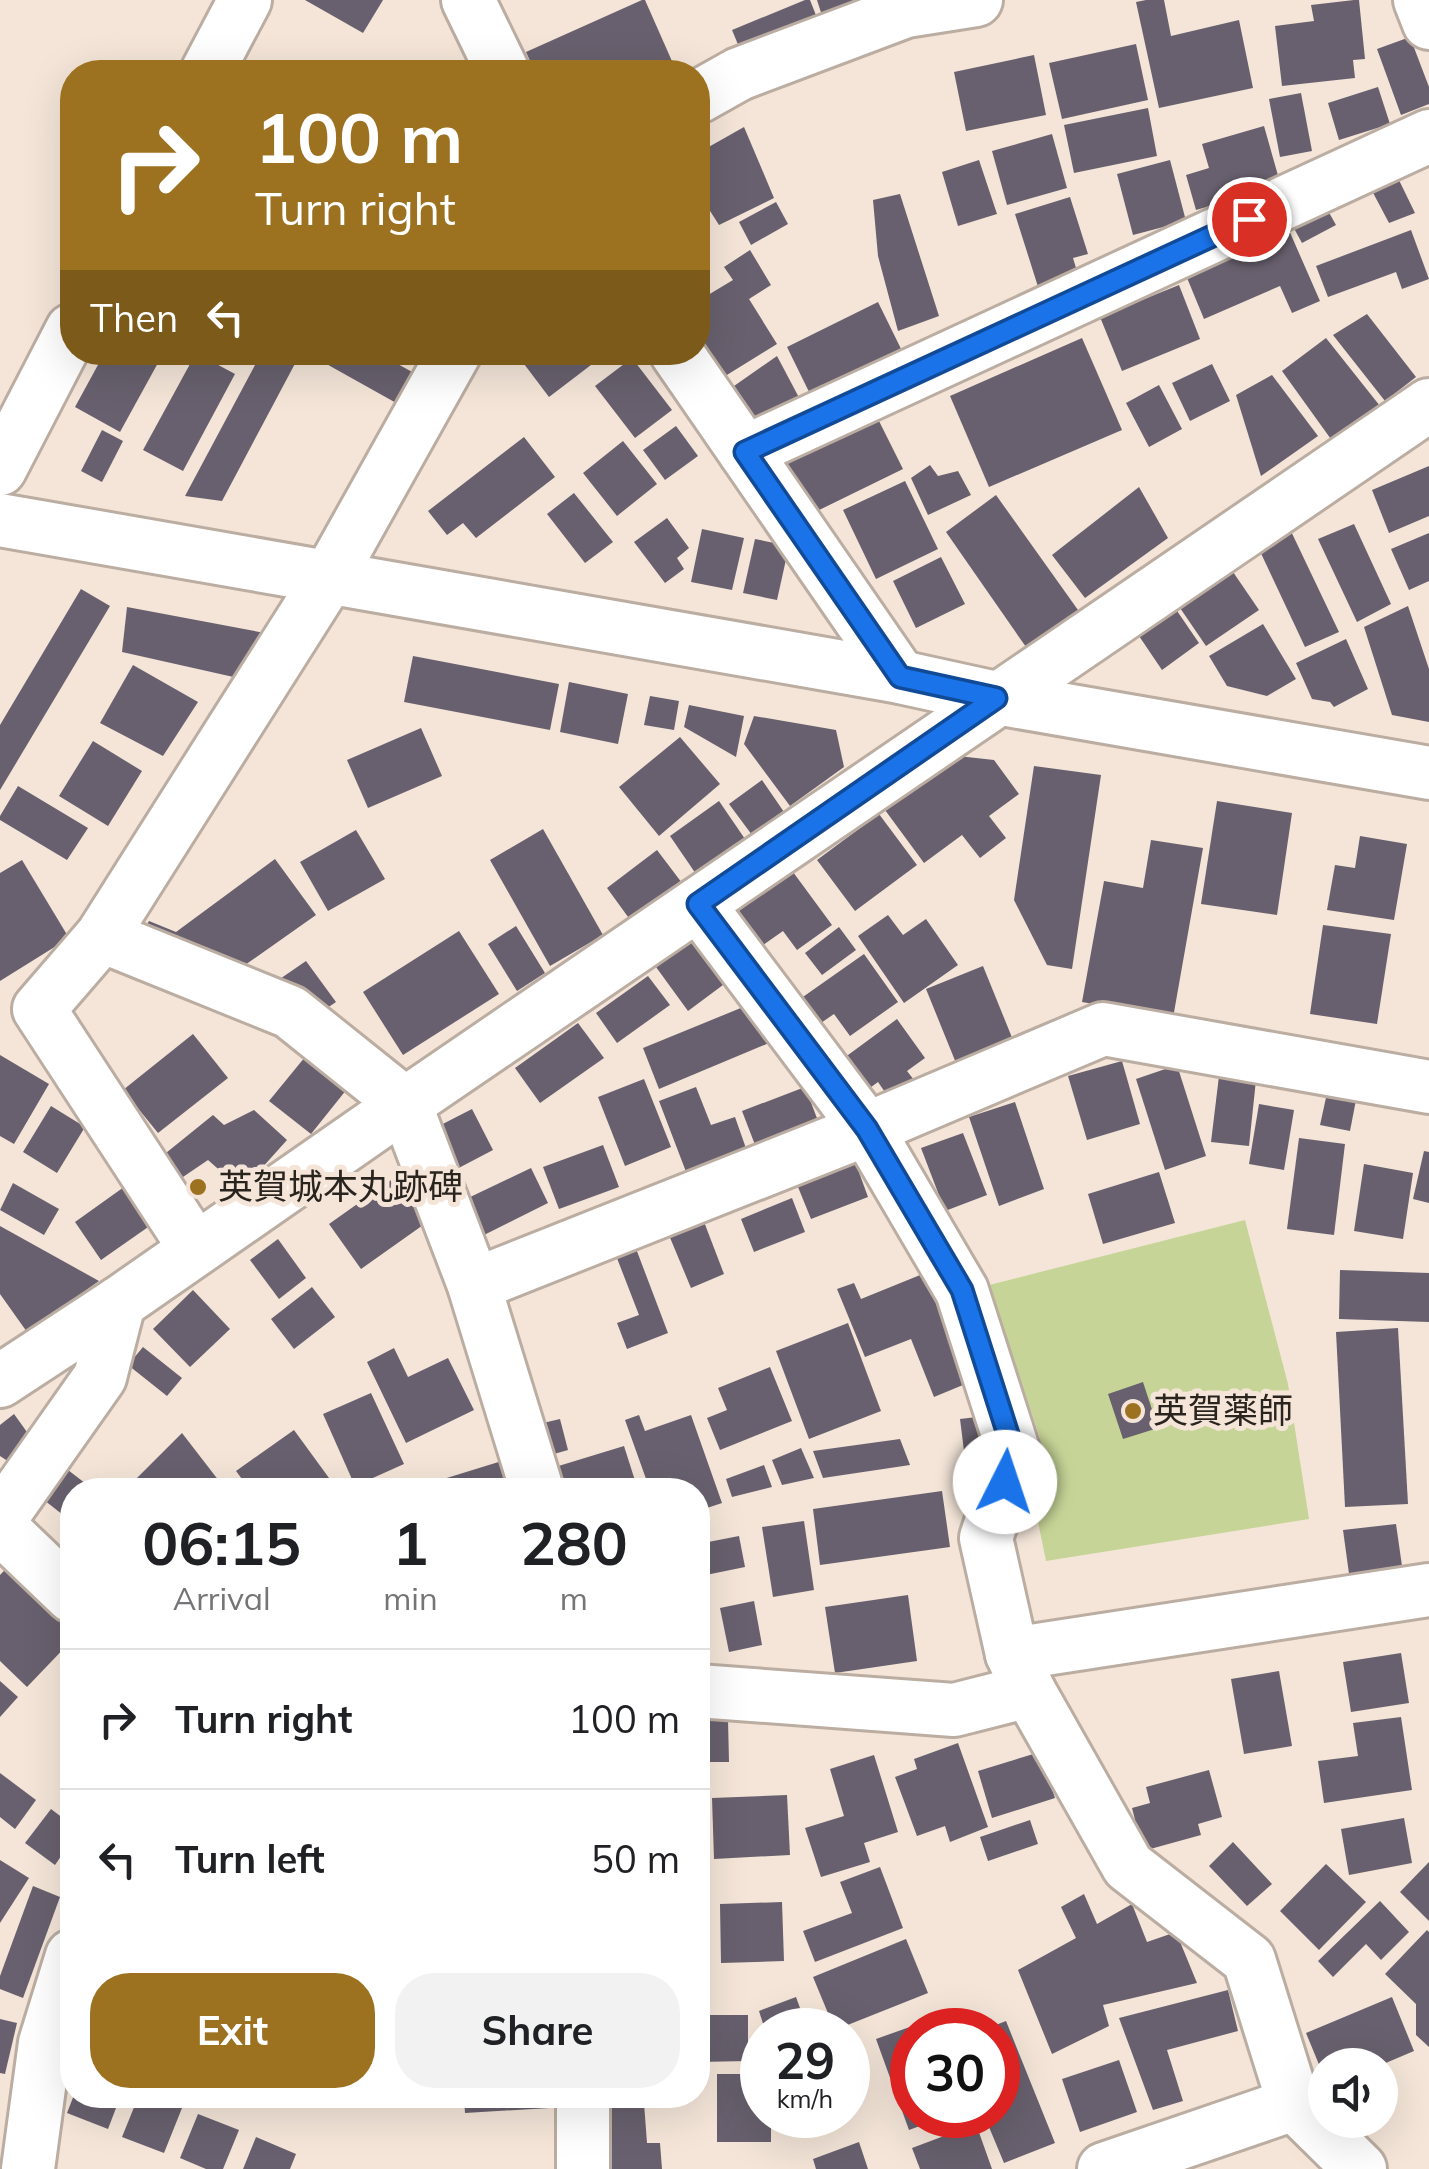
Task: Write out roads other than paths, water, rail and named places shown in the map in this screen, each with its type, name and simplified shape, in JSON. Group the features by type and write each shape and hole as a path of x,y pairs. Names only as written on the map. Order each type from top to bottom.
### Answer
{"street":[{"path":"213,60 245,0"},
{"path":"468,0 497,60"},
{"path":"710,90 738,74 906,12 976,0"},
{"path":"1420,0 1429,23"},
{"path":"745,452 1429,136"},
{"path":"0,468 60,353"},
{"path":"195,1248 19,1012 102,936 328,579 448,365"},
{"path":"685,365 900,677"},
{"path":"0,1382 1429,404"},
{"path":"0,520 1429,774"},
{"path":"698,904 867,1129 962,1290 1014,1453 986,1538 1020,1672 1128,1866 1249,1960 1294,2104 1360,2169"},
{"path":"102,936 290,1012 405,1104 474,1285 533,1478"},
{"path":"474,1285 867,1129 1103,1029 1429,1087"},
{"path":"0,1520 100,1376 119,1303"},
{"path":"0,1527 60,1584"},
{"path":"710,1693 954,1710 1020,1672 1429,1590"},
{"path":"28,2169 45,2043 60,1995"},
{"path":"1104,2169 1294,2104"},
{"path":"582,2108 583,2169"}],"place":[{"name":"英賀城本丸跡碑","path":"198,1187"},
{"name":"英賀薬師","path":"1133,1411"}]}
